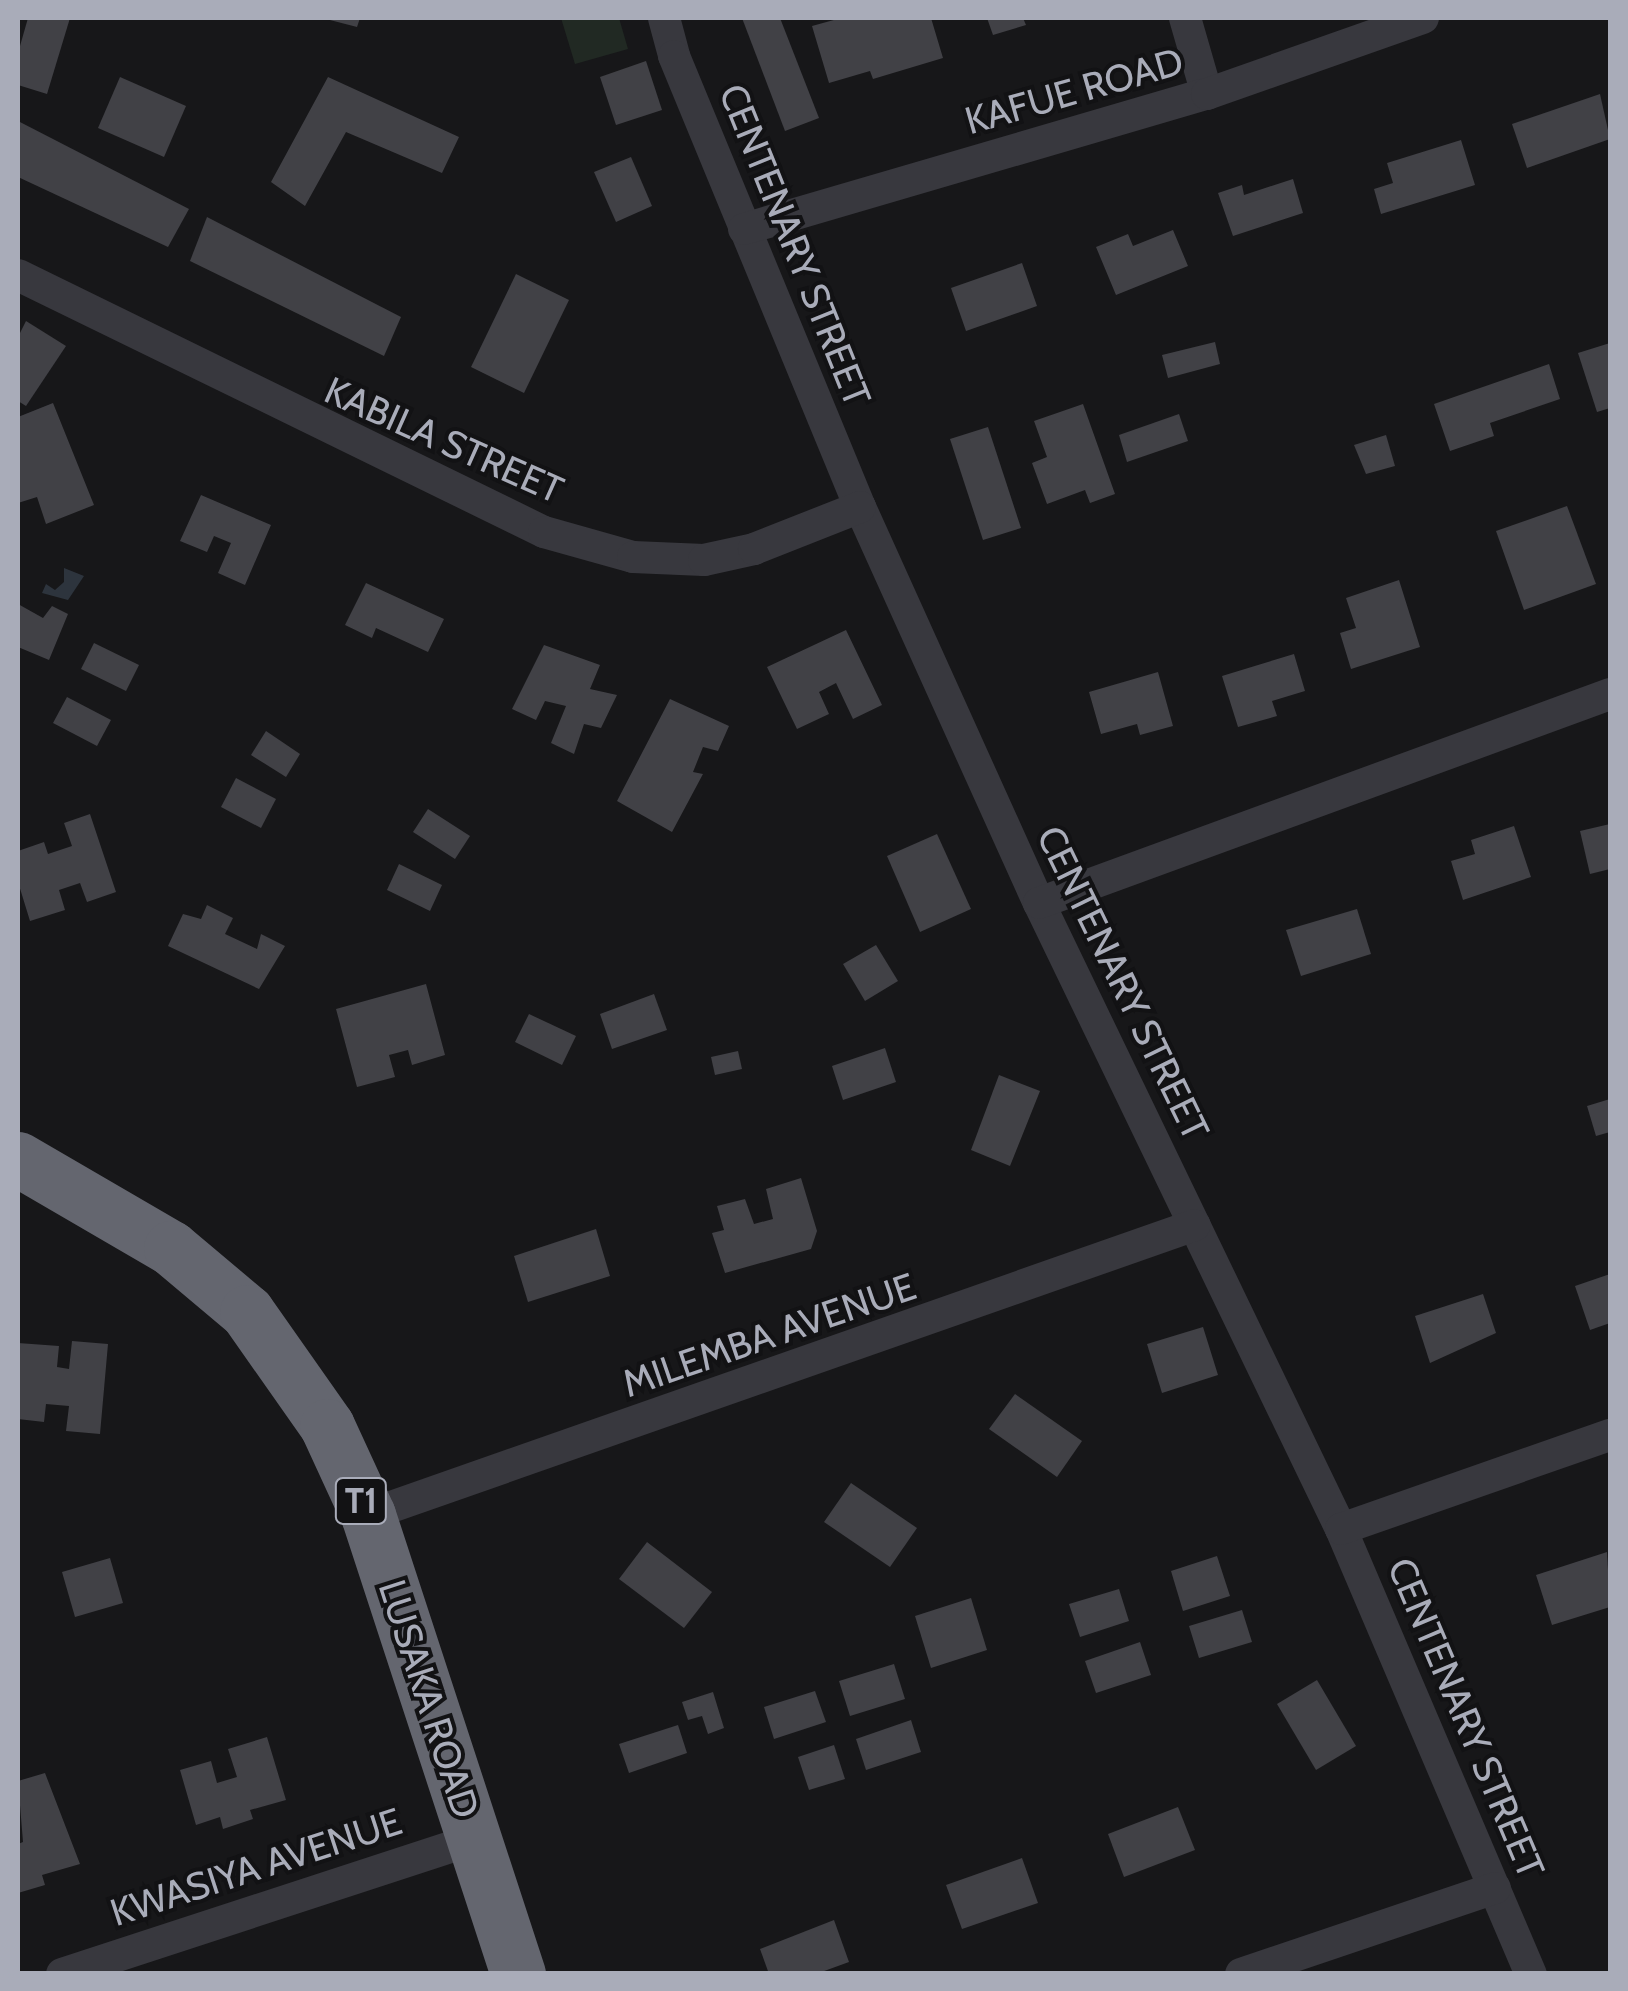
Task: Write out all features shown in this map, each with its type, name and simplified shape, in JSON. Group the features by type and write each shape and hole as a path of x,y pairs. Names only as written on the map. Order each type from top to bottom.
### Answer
{"highway":[{"name":"LUSAKA ROAD","path":"18,1159 171,1248 247,1312 327,1426 368,1515 518,1974"}],"street":[{"name":"CENTENARY STREET","path":"664,18 744,230 860,507 1039,903 1342,1529 1531,1974"},
{"path":"1185,18 1207,94"},
{"name":"KAFUE ROAD","path":"744,230 1207,94 1422,18"},
{"name":"KABILA STREET","path":"18,275 526,524 615,552 704,560 754,549 860,507"},
{"path":"1039,903 1610,694"},
{"name":"MILEMBA AVENUE","path":"368,1515 1195,1225"},
{"path":"1342,1529 1610,1435"},
{"name":"KWASIYA AVENUE","path":"62,1974 476,1839"},
{"path":"1241,1974 1495,1888"}],"shaded area":[{"path":"561,18 619,18 628,49 575,64"},
{"path":"64,568 84,576 68,600 42,593 46,584 55,590 64,582"}],"building":[{"path":"28,18 70,18 47,94 18,85 18,53"},
{"path":"326,18 360,18 357,27"},
{"path":"742,18 780,18 819,118 785,131"},
{"path":"841,18 931,18 943,58 873,79 870,71 829,83 812,26"},
{"path":"987,18 1023,18 1026,25 993,35"},
{"path":"646,61 662,110 616,125 600,77"},
{"path":"120,77 186,106 164,157 98,128"},
{"path":"328,77 459,137 442,173 346,132 305,206 271,182"},
{"path":"1600,94 1610,139 1527,168 1512,124"},
{"path":"18,121 189,209 168,247 18,177"},
{"path":"1461,140 1475,185 1381,214 1374,189 1393,183 1387,163"},
{"path":"631,157 652,206 616,222 594,172"},
{"path":"1293,179 1303,213 1233,236 1218,193 1242,185 1244,195"},
{"path":"207,217 401,317 384,356 190,261"},
{"path":"1173,230 1188,266 1116,295 1096,247 1128,234 1133,246"},
{"path":"1022,263 1037,306 966,331 951,288"},
{"path":"516,274 569,300 524,393 471,367"},
{"path":"26,321 66,346 26,406 18,401 18,337"},
{"path":"1215,342 1220,364 1168,378 1162,355"},
{"path":"1610,343 1610,408 1597,412 1578,353"},
{"path":"1549,364 1560,399 1490,423 1494,436 1450,451 1434,404"},
{"path":"53,403 94,505 46,524 37,497 18,503 18,417"},
{"path":"1083,404 1115,494 1090,503 1085,490 1047,504 1032,463 1047,457 1034,421"},
{"path":"1179,414 1188,441 1127,462 1119,435"},
{"path":"988,427 1021,528 983,540 950,439"},
{"path":"1386,435 1395,466 1366,474 1354,445"},
{"path":"201,495 271,525 245,585 218,573 231,543 214,536 207,552 180,541"},
{"path":"1567,506 1596,584 1524,610 1496,531"},
{"path":"1399,580 1420,647 1351,669 1340,633 1356,628 1346,598"},
{"path":"366,583 444,619 428,652 376,628 372,638 345,625"},
{"path":"18,604 43,618 52,606 68,614 49,660 18,647"},
{"path":"846,630 882,705 853,719 836,683 819,692 829,714 797,729 767,667"},
{"path":"94,643 139,665 126,691 81,669"},
{"path":"544,645 600,665 590,689 617,695 601,728 584,724 574,754 551,743 566,706 545,701 536,720 512,709"},
{"path":"1294,654 1305,691 1272,701 1277,716 1238,727 1222,676"},
{"path":"1158,672 1173,726 1140,735 1137,724 1101,734 1089,692"},
{"path":"67,697 111,720 97,746 53,723"},
{"path":"670,699 729,726 718,751 703,747 693,772 703,774 672,832 617,801"},
{"path":"266,731 300,754 286,777 251,755"},
{"path":"236,778 276,799 261,828 221,807"},
{"path":"428,809 470,836 455,859 413,832"},
{"path":"90,814 116,892 87,902 80,883 59,890 65,910 30,921 18,882 18,851 44,842 48,854 72,846 64,823"},
{"path":"1610,824 1610,869 1590,874 1580,831"},
{"path":"1514,826 1531,877 1463,900 1451,861 1475,854 1471,840"},
{"path":"937,834 971,909 920,932 887,856"},
{"path":"399,864 442,885 430,911 387,890"},
{"path":"207,905 233,918 225,934 257,949 261,934 285,946 259,989 168,946 183,914 201,919"},
{"path":"1357,909 1371,954 1301,976 1286,930"},
{"path":"876,945 898,981 865,1001 843,964"},
{"path":"426,984 445,1055 412,1065 408,1050 389,1055 395,1077 357,1087 336,1009"},
{"path":"654,994 667,1030 612,1049 600,1014"},
{"path":"529,1014 576,1036 562,1065 515,1042"},
{"path":"885,1048 896,1082 843,1100 832,1066"},
{"path":"738,1051 742,1069 715,1075 711,1057"},
{"path":"999,1075 1040,1091 1010,1166 971,1150"},
{"path":"1610,1099 1610,1132 1596,1136 1587,1106"},
{"path":"801,1178 817,1231 811,1249 725,1273 712,1233 724,1230 717,1206 745,1199 754,1224 773,1219 766,1189"},
{"path":"596,1229 610,1276 528,1302 514,1256"},
{"path":"1610,1274 1610,1323 1590,1330 1575,1286"},
{"path":"1483,1294 1496,1333 1430,1363 1415,1316"},
{"path":"1203,1327 1218,1375 1162,1393 1147,1344"},
{"path":"72,1341 108,1344 100,1434 66,1431 69,1406 46,1404 44,1422 18,1419 18,1343 59,1346 57,1367 69,1369"},
{"path":"1015,1394 1082,1441 1057,1477 989,1429"},
{"path":"851,1483 917,1528 890,1567 824,1522"},
{"path":"647,1542 712,1592 684,1628 619,1579"},
{"path":"1607,1552 1610,1607 1552,1625 1536,1575"},
{"path":"1217,1556 1230,1596 1183,1611 1171,1571"},
{"path":"110,1558 123,1603 75,1617 62,1572"},
{"path":"1119,1589 1129,1621 1080,1637 1069,1604"},
{"path":"971,1598 987,1650 931,1668 915,1616"},
{"path":"1242,1610 1252,1642 1199,1658 1189,1626"},
{"path":"1140,1642 1151,1675 1096,1693 1085,1661"},
{"path":"894,1664 905,1699 850,1716 839,1681"},
{"path":"1317,1680 1356,1746 1316,1770 1277,1704"},
{"path":"815,1691 826,1722 774,1739 764,1707"},
{"path":"713,1692 724,1728 708,1734 702,1716 688,1720 682,1702"},
{"path":"911,1720 921,1752 866,1770 856,1739"},
{"path":"678,1725 687,1753 629,1773 619,1744"},
{"path":"267,1737 286,1800 250,1810 253,1819 223,1829 220,1817 196,1825 180,1770 211,1761 217,1783 237,1777 228,1749"},
{"path":"834,1745 845,1779 809,1790 798,1757"},
{"path":"45,1773 80,1864 42,1875 45,1885 18,1893 18,1844 23,1842 18,1781"},
{"path":"1178,1807 1195,1850 1124,1877 1108,1834"},
{"path":"1022,1858 1038,1903 962,1929 946,1885"},
{"path":"834,1920 849,1962 816,1974 769,1974 760,1949"}]}
